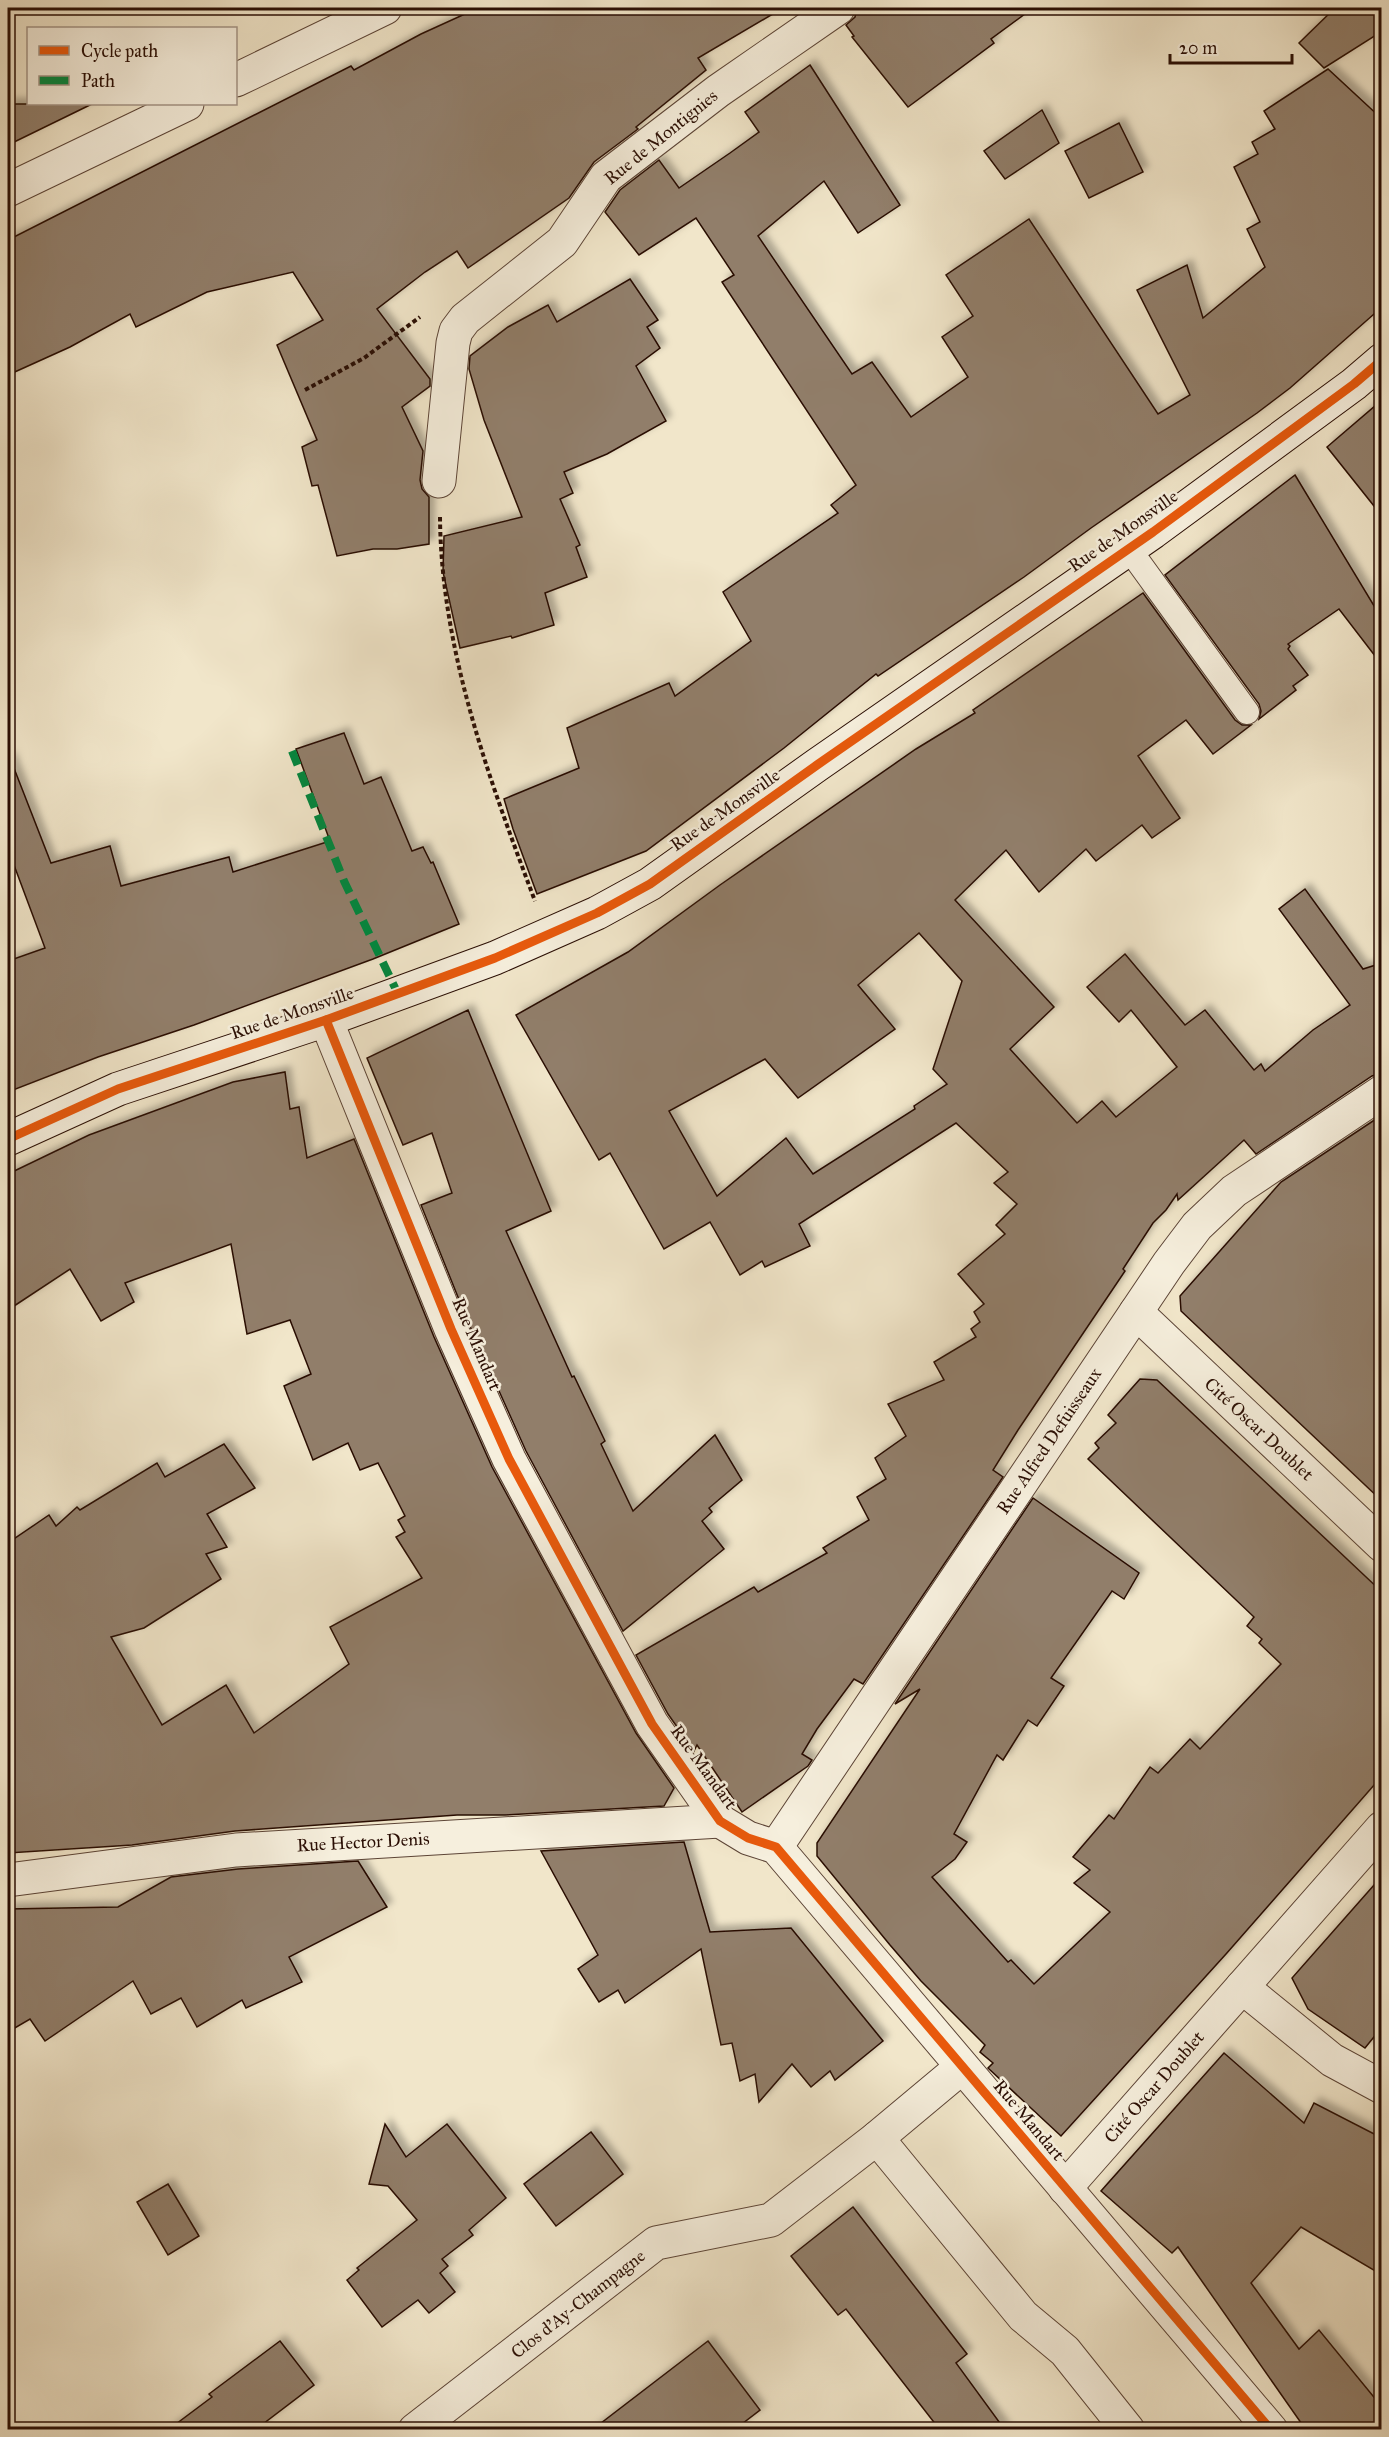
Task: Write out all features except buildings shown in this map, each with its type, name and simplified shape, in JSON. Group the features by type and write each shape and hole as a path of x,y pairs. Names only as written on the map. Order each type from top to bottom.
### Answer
{"street":[{"path":"237,80 385,8"},
{"name":"Rue de Montignies","path":"439,481 453,343 456,330 465,319 562,242 606,177 718,91 838,8"},
{"path":"8,190 185,105"},
{"name":"Rue de Monsville","path":"8,1138 118,1089 326,1020 495,958 597,913 650,884 1129,549 1354,384 1382,360"},
{"name":"Rue Mandart","path":"326,1020 451,1329 509,1459 652,1724 720,1821 748,1838 776,1847 1271,2430"},
{"name":"Rue Alfred Defuisseaux","path":"776,1847 1169,1263 1197,1226 1234,1191 1382,1092"},
{"name":"Cité Oscar Doublet","path":"1136,1312 1382,1545"},
{"name":"Rue Hector Denis","path":"8,1880 236,1850 720,1821"},
{"name":"Cité Oscar Doublet","path":"1065,2188 1382,1828"},
{"path":"1242,1987 1332,2060 1382,2087"},
{"name":"Clos d'Ay-Champagne","path":"415,2430 656,2243 771,2220 877,2138 962,2067"},
{"path":"877,2138 1023,2316 1065,2350 1128,2430"}],"lane":[{"path":"1129,549 1247,712"}],"path":[{"path":"305,390 364,358 420,317 465,319"},
{"path":"439,481 440,546 454,652 503,815 548,934"}],"marked path":[{"path":"292,751 344,881 398,994"}],"cycle path":[{"path":"8,1139 118,1089 326,1020 495,958 597,913 650,884 1153,532 1354,384 1382,360"},
{"path":"326,1020 451,1329 509,1459 652,1724 720,1821 748,1838 776,1847 1271,2430"}]}
